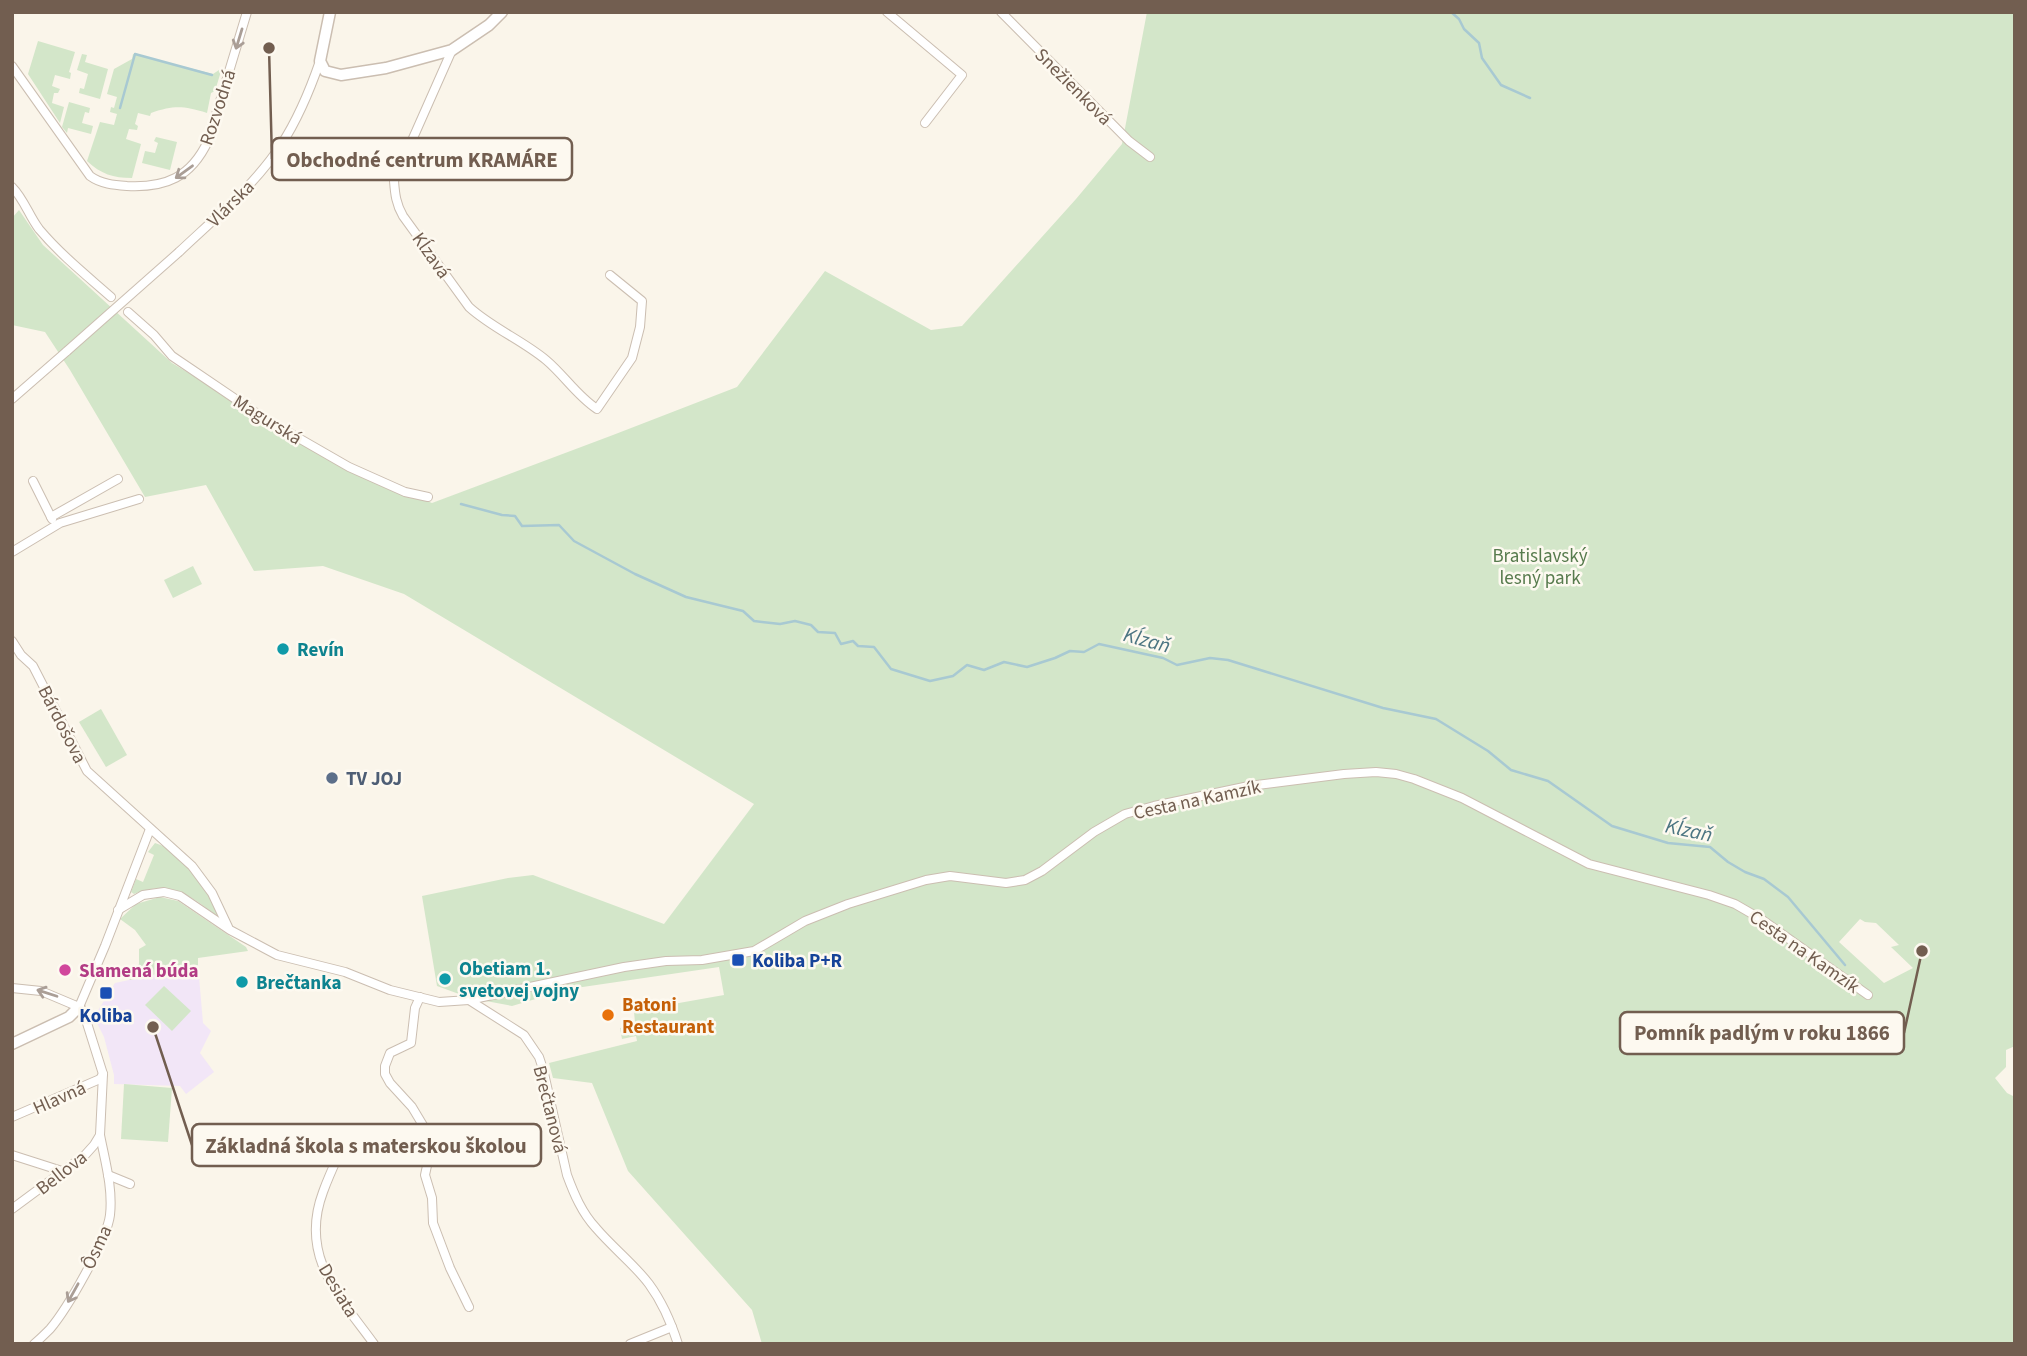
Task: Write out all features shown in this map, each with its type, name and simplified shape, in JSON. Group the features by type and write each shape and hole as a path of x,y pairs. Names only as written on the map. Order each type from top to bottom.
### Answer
{"street":[{"name":"Rozvodná","path":"12,66 90,176 102,182 122,186 167,182 189,170 208,141 247,12"},
{"name":"Vlárska","path":"12,398 179,252 241,194 270,160 297,118 320,61 330,12"},
{"path":"320,61 326,71 341,75 386,68 452,50 489,25 502,12"},
{"path":"887,12 962,75 925,123"},
{"name":"Snežienková","path":"1001,12 1129,141 1150,157"},
{"name":"Kĺzavá","path":"452,50 394,181 398,208 469,307 545,360 597,409 632,358 642,301 610,275"},
{"path":"12,187 18,192 37,226 59,252 111,297"},
{"name":"Magurská","path":"128,312 154,335 172,356 262,418 349,467 405,492 428,496"},
{"path":"12,552 53,521 118,480"},
{"path":"33,481 53,521"},
{"path":"53,521 139,499"},
{"name":"Bárdošova","path":"12,641 33,666 87,771 150,830"},
{"name":"Cesta na Kamzík","path":"469,1000 624,967 666,961 702,960 754,951 805,921 848,904 926,880 950,876 1006,883 1025,880 1125,814 1248,786 1376,772 1414,779 1462,798 1589,864 1735,904 1761,919 1868,995"},
{"path":"12,1044 69,1017 79,1007 150,830 192,866 212,893 230,930"},
{"path":"118,910 143,895 164,892 180,896 230,930 277,956 345,972 390,990 439,1002 469,1000"},
{"path":"12,989 41,991 79,1007"},
{"path":"420,997 415,1008 411,1043 390,1054 384,1066 385,1074 412,1107 429,1137 431,1147 425,1175 432,1198 433,1223 450,1268 469,1307"},
{"name":"Brečtanová","path":"469,1000 524,1035 539,1057 567,1175 576,1198 595,1228 648,1282 664,1307 678,1344"},
{"name":"Bellova","path":"12,1209 90,1150 100,1135 103,1074 86,1020 79,1007"},
{"name":"Hlavná","path":"12,1117 100,1079 103,1074"},
{"name":"Ôsma","path":"34,1344 60,1317 104,1237 110,1217 109,1180 100,1135"},
{"name":"Desiata","path":"340,1152 322,1192 318,1208 317,1250 324,1272 374,1344"},
{"path":"12,1155 62,1171"},
{"path":"109,1180 130,1184"},
{"path":"630,1344 672,1327"}],"shaded area":[{"path":"198,965 203,1023 211,1031 200,1053 214,1072 186,1094 180,1086 114,1084 104,1037 94,1017 115,983"}],"green space":[{"name":"Bratislavský lesný park","path":"1147,12 2015,12 2015,1046 2006,1050 2006,1067 1995,1078 2007,1093 2015,1097 2015,1344 762,1344 752,1310 628,1171 592,1083 553,1078 549,1063 637,1041 636,1036 622,1039 620,1028 633,1025 636,1035 634,1011 724,995 719,967 569,989 512,1006 470,998 437,986 422,896 533,875 664,924 754,804 404,594 323,566 254,571 206,485 145,497 45,332 12,325 12,218 19,210 43,245 172,363 350,470 432,503 737,387 825,271 931,330 962,326 1122,144","holes":["1860,919 1876,923 1899,945 1891,947 1913,968 1884,983 1839,942"]},
{"path":"38,41 75,52 69,72 70,79 55,75 52,86 60,89 58,93 54,93 52,103 64,107 60,123 28,74"},
{"path":"82,54 87,55 85,62 108,69 100,99 79,93 80,88 84,89 88,74 77,70"},
{"path":"133,54 213,74 222,68 215,91 211,93 207,113 179,107 159,110 150,116 138,113 135,124 138,126 137,130 129,129 126,139 141,144 132,178 125,178 102,172 87,161 100,122 114,125 117,114 110,112 117,97 107,94 114,69 132,59"},
{"path":"69,102 90,108 89,113 85,112 82,123 93,126 91,134 68,128 67,133 62,127"},
{"path":"156,137 177,142 170,170 142,163 145,151 155,153 158,143 154,141"},
{"path":"193,566 202,584 173,598 164,580"},
{"path":"101,709 127,755 106,767 79,722"},
{"path":"155,843 177,855 186,865 224,921 192,898 172,889 160,888 134,894 131,892 136,879 143,882 154,855 148,852"},
{"path":"160,897 178,901 248,951 198,958 198,965 130,980 128,976 139,964 139,949 146,945 135,930 120,919 136,904"},
{"path":"164,986 191,1011 172,1031 145,1005"},
{"path":"124,1084 172,1088 168,1142 121,1139"}],"waterway":[{"path":"1451,12 1479,43 1482,58 1501,85 1530,98"},
{"path":"120,108 135,54 212,75"},
{"name":"Kĺzaň","path":"461,504 515,516 522,526 559,525 574,541 635,574 686,597 743,611 754,621 780,624 795,621 811,625 818,632 835,633 841,644 853,641 858,646 874,647 891,669 930,681 953,676 967,665 984,670 1004,662 1027,667 1070,651 1084,652 1099,644 1163,658 1177,665 1210,658 1228,660 1383,708 1436,719 1488,751 1511,770 1548,781 1612,826 1668,843 1710,847 1728,862 1764,879 1788,897 1845,965"}],"place":[{"name":"Obchodné centrum KRAMÁRE","path":"269,48"},
{"name":"Revín","path":"283,649"},
{"name":"TV JOJ","path":"332,778"},
{"name":"Pomník padlým v roku 1866","path":"1922,951"},
{"name":"Koliba P+R","path":"738,960"},
{"name":"Slamená búda","path":"65,970"},
{"name":"Obetiam 1. svetovej vojny","path":"445,979"},
{"name":"Brečtanka","path":"242,982"},
{"name":"Koliba","path":"106,993"},
{"name":"Batoni Restaurant","path":"608,1015"},
{"name":"Základná škola s materskou školou","path":"153,1027"}]}
